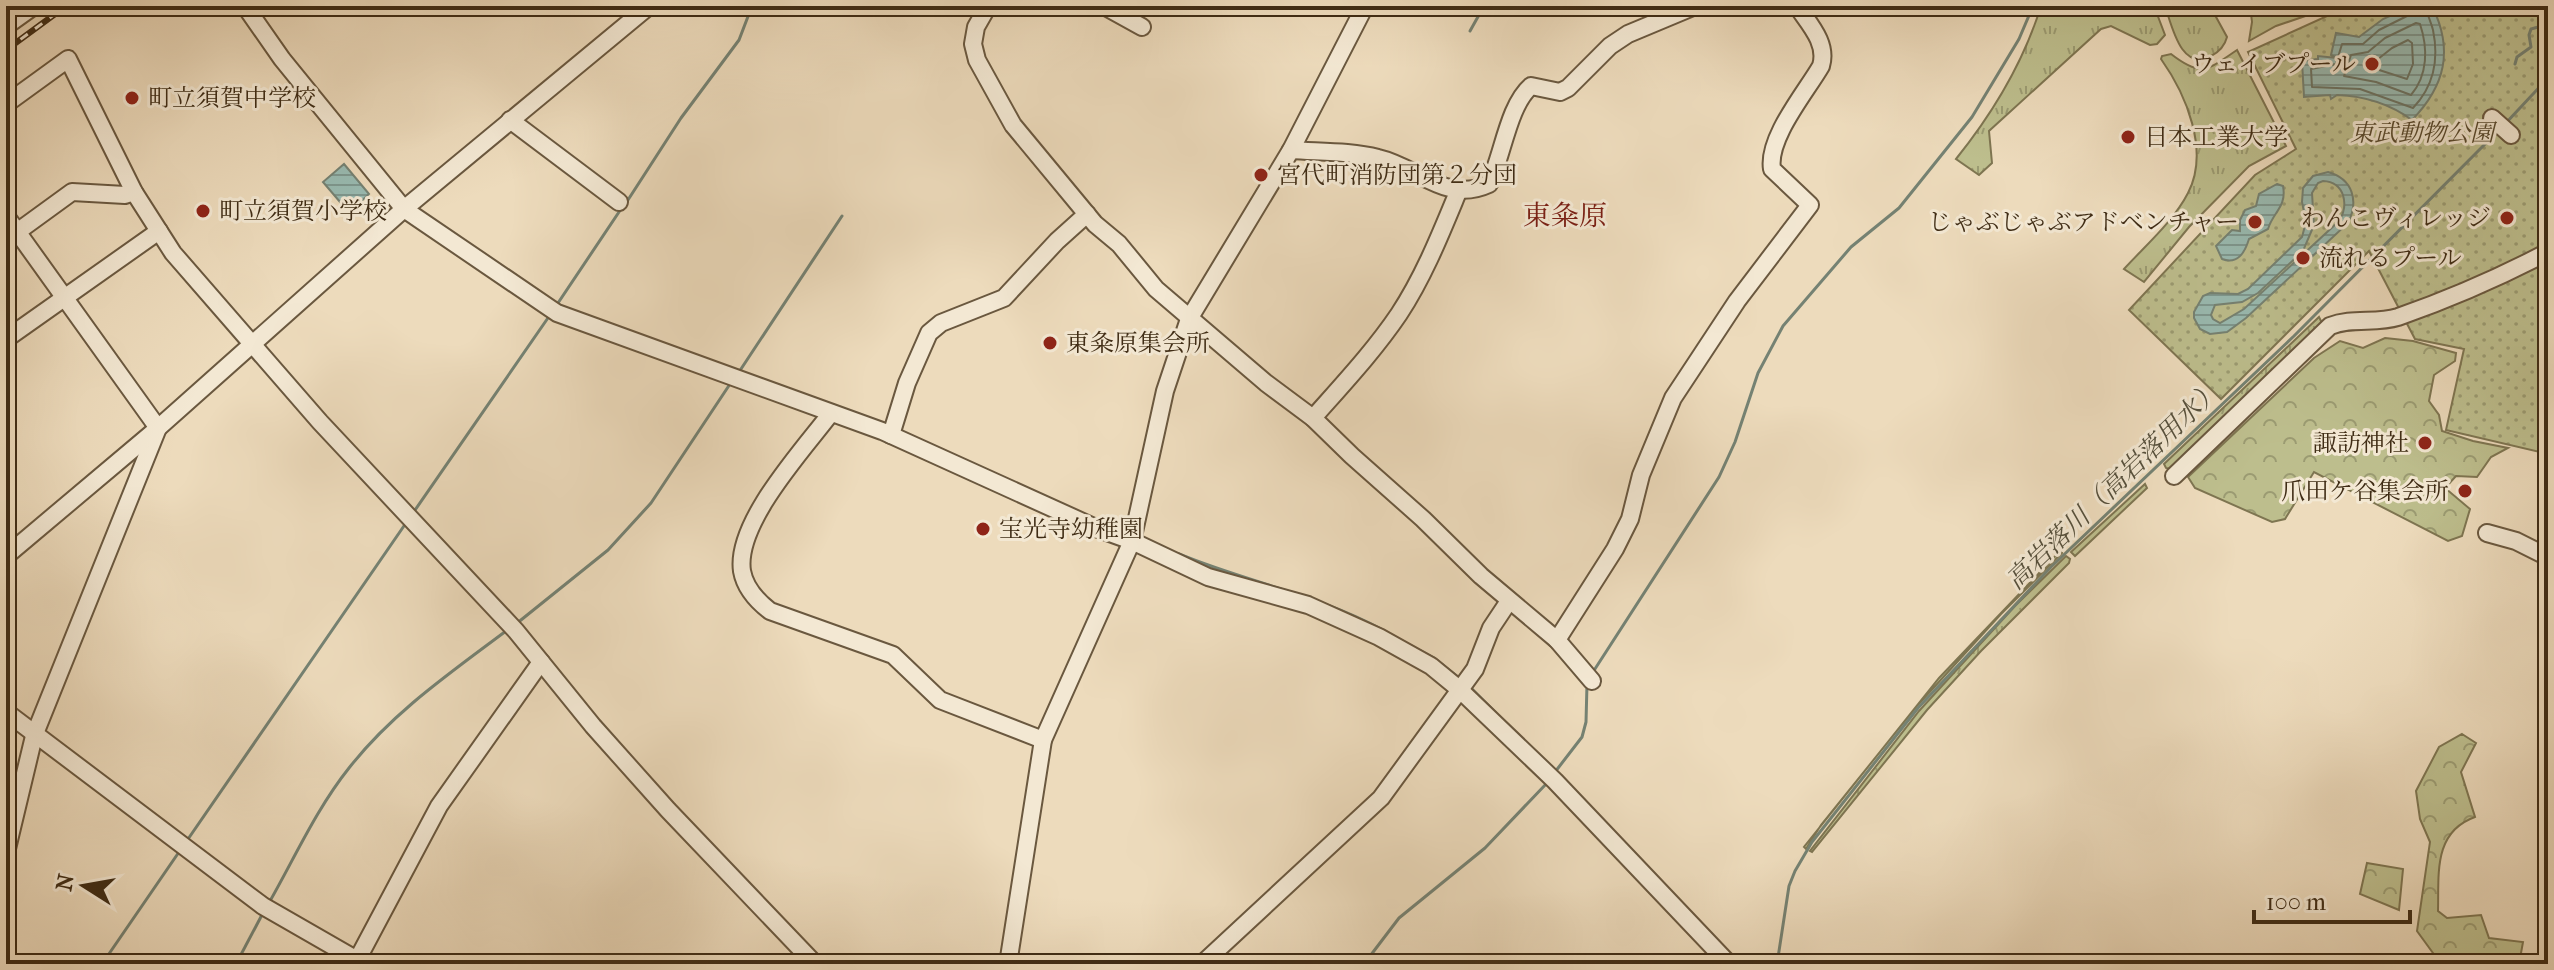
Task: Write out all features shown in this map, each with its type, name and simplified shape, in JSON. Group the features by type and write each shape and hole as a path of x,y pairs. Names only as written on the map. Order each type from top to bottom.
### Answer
{"street":[{"path":"6,26 34,6"},
{"path":"245,6 282,59 404,209 557,313 831,413 872,435 891,435 1208,577 1308,605 1431,666 1555,781 1722,961"},
{"path":"6,556 158,428 404,209 649,6"},
{"path":"988,6 976,27 973,44 977,60 1013,125 1087,214 1119,244 1156,289 1313,418 1509,601 1557,640 1592,681"},
{"path":"1104,6 1142,27"},
{"path":"1008,964 1043,740 1132,541 1165,391 1189,319 1291,150 1365,6"},
{"path":"1291,150 1378,158 1458,192 1489,184 1522,94 1531,86 1560,92 1568,88 1610,46 1628,34 1695,6"},
{"path":"1557,640 1598,579 1625,529 1641,475 1673,398 1737,301 1810,205 1772,169 1771,163 1784,128 1824,57 1821,42 1797,6"},
{"path":"6,104 68,59 134,192 173,253 251,345 516,631 593,726 668,810 815,964"},
{"path":"2492,118 2511,135"},
{"path":"510,120 619,202"},
{"path":"17,232 72,192 125,195 134,192"},
{"path":"1313,418 1365,359 1401,311 1458,192"},
{"path":"891,435 907,383 929,333 941,323 1004,298 1087,214"},
{"path":"6,216 158,428"},
{"path":"6,339 159,231"},
{"path":"2174,476 2330,326 2341,321 2395,318 2519,269 2548,252"},
{"path":"831,413 753,519 743,555 742,572 756,600 770,611 893,655 940,700 1043,740"},
{"path":"6,853 34,736 158,428"},
{"path":"2487,533 2516,541 2548,557"},
{"path":"1202,964 1381,798 1480,662 1486,639 1509,601"},
{"path":"6,712 263,906 356,962 439,806 541,662"}],"green space":[{"path":"2041,6 2154,6 2165,35 2157,44 2150,45 2111,26 2101,29 1989,131 1992,163 1979,175 1956,159 2006,87"},
{"path":"2165,6 2210,6 2227,37 2223,45 2211,56 2192,58 2179,44"},
{"path":"2250,6 2319,6 2320,11 2276,26 2249,41 2252,22"},
{"name":"東武動物公園","path":"2349,6 2548,6 2548,454 2446,430 2464,349 2415,339 2369,251 2221,399 2129,310 2255,175 2296,149 2248,52"},
{"path":"2237,50 2286,146 2249,166 2189,227 2144,282 2124,269 2182,204 2194,177 2197,159 2192,123 2162,56 2171,54 2198,69 2211,66"},
{"path":"2319,317 2322,323 2170,469 2166,468 2164,464"},
{"path":"2385,338 2413,341 2456,353 2455,361 2434,375 2429,401 2439,415 2442,431 2508,448 2491,457 2477,477 2456,476 2445,488 2470,509 2462,536 2448,541 2314,472 2285,519 2272,522 2195,488 2188,477 2314,358 2340,341 2363,348"},
{"path":"2145,484 2147,488 2075,556 2071,552"},
{"path":"2061,550 2062,553 1917,706 1880,752 1939,678"},
{"path":"2066,556 2070,559 2069,563 1927,710 1810,851 1919,711 2015,606"},
{"path":"2462,734 2476,743 2461,772 2475,817 2461,824 2445,844 2439,869 2438,911 2447,918 2481,915 2489,938 2523,942 2519,964 2441,964 2417,931 2430,842 2420,819 2416,791 2439,747"},
{"path":"2367,863 2403,869 2399,910 2360,894"}],"water":[{"name":"ウェイブプール","path":"2412,6 2432,6 2439,22 2444,52 2439,81 2412,120 2395,109 2367,99 2337,95 2331,99 2330,95 2304,97 2302,61 2318,59 2318,56 2337,58 2331,55 2336,33 2359,37 2383,19"},
{"path":"344,164 369,194 355,207 352,204 346,209 323,182"},
{"name":"流れるプール","path":"2328,172 2348,185 2353,207 2348,223 2227,332 2210,334 2200,329 2194,312 2203,296 2210,293 2238,294 2248,289 2302,237 2306,222 2303,188 2313,176","holes":["2330,182 2343,195 2344,208 2339,221 2244,309 2220,323 2213,319 2211,315 2215,305 2242,302 2258,293 2303,251 2314,225 2312,193 2318,183"]},
{"name":"じゃぶじゃぶアドベンチャー","path":"2277,184 2283,186 2283,199 2268,229 2249,239 2237,259 2222,259 2216,246 2232,230 2240,231 2240,220 2245,210 2256,206 2259,194"}],"waterway":[{"path":"626,203 681,118 739,40 752,6"},
{"path":"1470,31 1484,6"},
{"path":"1593,672 1719,477 1735,442 1758,373 1783,326 1851,247 1899,208 1972,117 2019,39 2033,6"},
{"path":"2515,64 2517,57 2531,47 2531,29 2542,26 2537,14 2540,6"},
{"name":"高岩落川（高岩落用水）","path":"2505,124 2548,78"},
{"name":"高岩落川（高岩落用水）","path":"1777,964 1789,886 1795,871 1812,842 1918,708 2051,567 2294,336 2497,132"},
{"path":"556,306 621,209"},
{"path":"739,372 842,216"},
{"path":"413,513 550,315"},
{"path":"516,624 608,550 651,503 732,381"},
{"path":"186,842 406,523"},
{"path":"1179,554 1334,607 1385,631"},
{"path":"270,901 327,799 366,748 423,695 506,631"},
{"path":"1391,635 1434,658 1459,678"},
{"path":"1555,772 1582,737 1586,722 1587,684"},
{"path":"1470,687 1496,713"},
{"path":"1364,964 1399,918 1485,848 1547,783"},
{"path":"102,964 179,852"},
{"path":"236,964 264,911"}],"railway":[{"path":"6,50 66,6"}],"place":[{"name":"ウェイブプール","path":"2372,64"},
{"name":"町立須賀中学校","path":"132,98"},
{"name":"日本工業大学","path":"2128,137"},
{"name":"宮代町消防団第２分団","path":"1261,175"},
{"name":"町立須賀小学校","path":"203,211"},
{"name":"わんこヴィレッジ","path":"2507,218"},
{"name":"じゃぶじゃぶアドベンチャー","path":"2255,222"},
{"name":"流れるプール","path":"2303,258"},
{"name":"東粂原集会所","path":"1050,343"},
{"name":"諏訪神社","path":"2425,443"},
{"name":"爪田ケ谷集会所","path":"2465,491"},
{"name":"宝光寺幼稚園","path":"983,529"}],"district":[{"name":"東粂原","path":"1565,215"}]}
